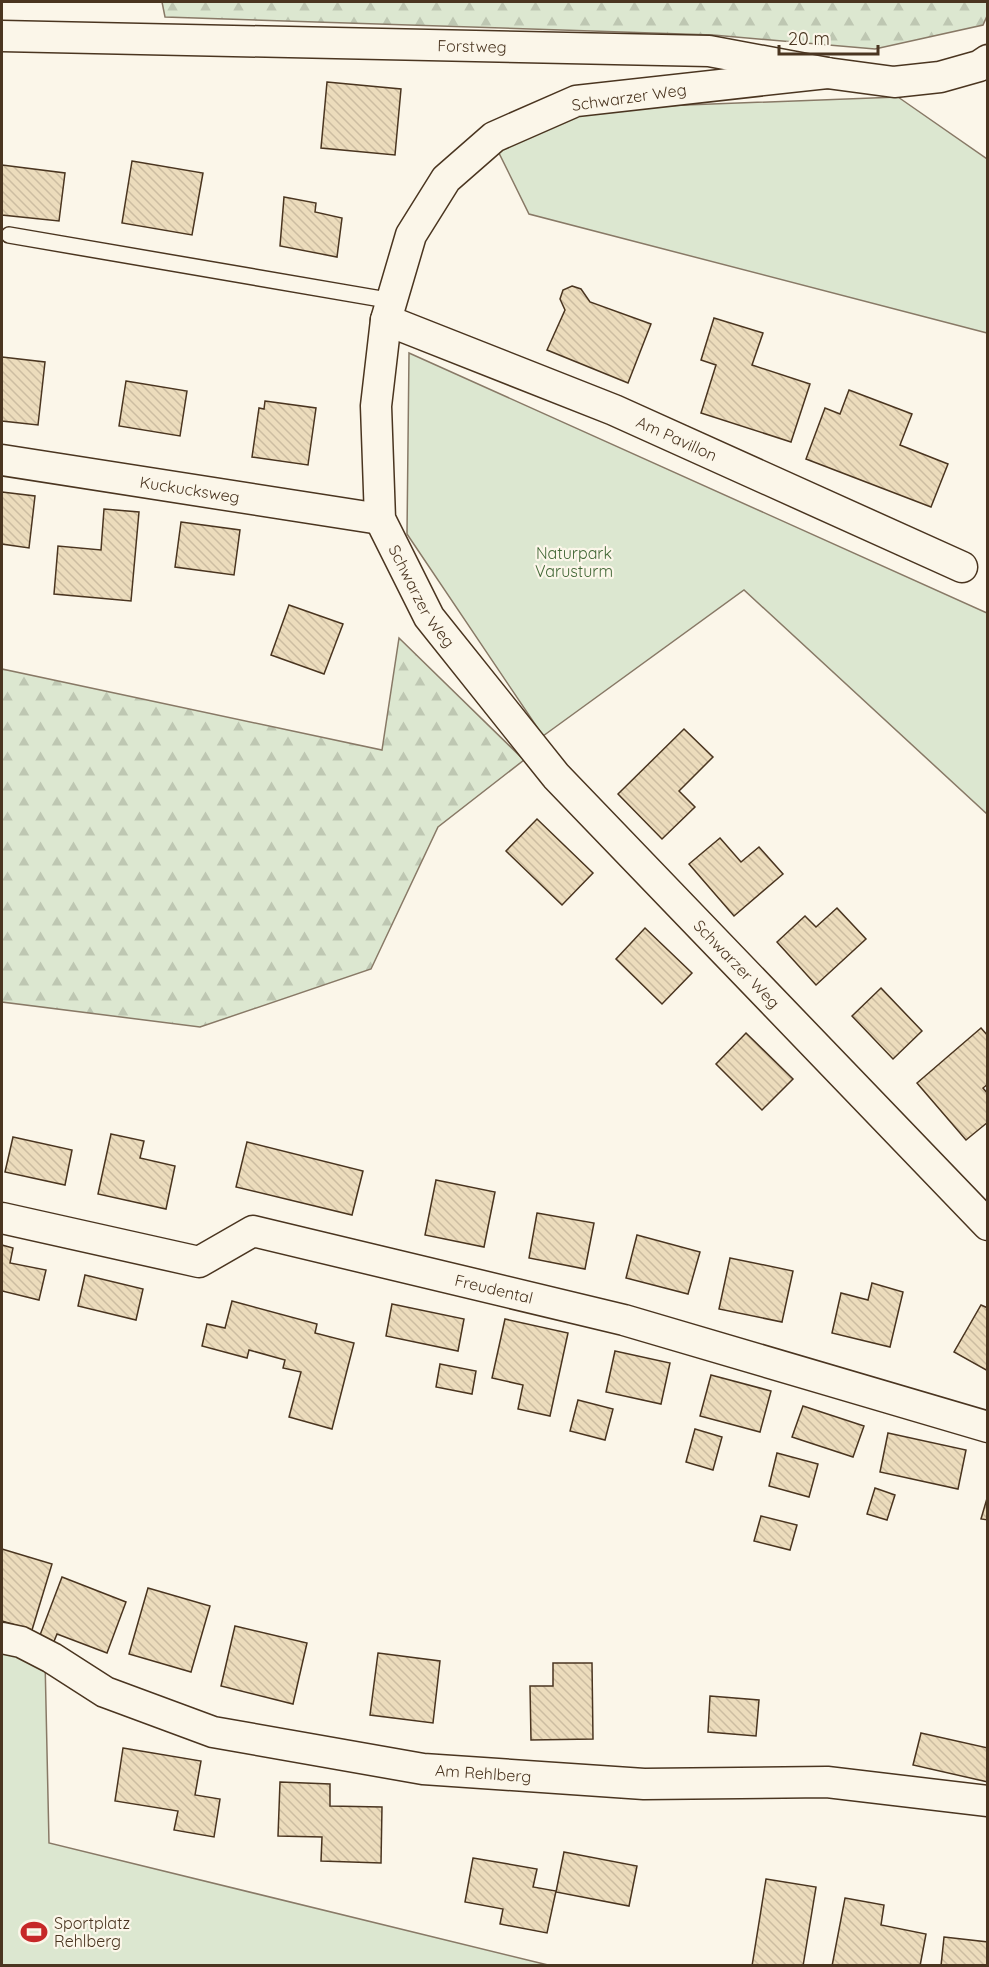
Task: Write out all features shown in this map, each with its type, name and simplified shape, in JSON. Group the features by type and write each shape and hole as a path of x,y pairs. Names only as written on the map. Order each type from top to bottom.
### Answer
{"street":[{"name":"Forstweg","path":"2,36 709,51 894,82 940,77 979,66 987,60"},
{"name":"Schwarzer Weg","path":"828,72 576,101 494,137 447,180 411,235 390,310 376,406 380,519 429,617 555,776 987,1226"},
{"name":"Am Pavillon","path":"390,310 962,567"},
{"name":"Kuckucksweg","path":"2,460 380,519"},
{"name":"Freudental","path":"2,1218 200,1262 254,1231 624,1320 987,1427"},
{"name":"Am Rehlberg","path":"2,1638 21,1642 52,1658 105,1692 213,1732 423,1769 644,1784 827,1782 987,1801"}],"lane":[{"path":"9,235 390,310"}],"green space":[{"path":"162,2 987,2 987,16 983,25 875,49 713,35 165,17"},
{"path":"898,97 987,159 987,333 529,214 497,149 582,109"},
{"name":"Naturpark Varusturm","path":"409,353 987,613 987,814 744,590 543,736 407,534"},
{"path":"399,638 524,760 438,827 371,969 200,1027 2,1002 2,669 382,750"},
{"path":"2,1649 45,1659 49,1843 548,1965 2,1966"}],"building":[{"path":"327,82 401,89 395,155 321,148"},
{"path":"132,161 203,173 192,235 122,223"},
{"path":"2,165 65,173 59,221 2,215"},
{"path":"284,197 316,203 315,212 342,218 337,257 280,246"},
{"path":"572,286 581,289 590,302 651,324 628,383 547,350 565,310 560,299 563,290"},
{"path":"714,318 763,333 752,365 810,384 791,442 701,413 716,365 701,360"},
{"path":"2,357 45,362 38,425 2,421"},
{"path":"126,381 187,391 180,436 119,426"},
{"path":"849,390 912,414 900,445 948,464 931,507 806,459 825,408 840,414"},
{"path":"265,401 316,408 308,465 252,457 259,408 264,409"},
{"path":"2,492 35,496 29,548 2,544"},
{"path":"104,509 139,512 131,601 54,594 58,546 101,550"},
{"path":"181,522 240,530 234,575 175,567"},
{"path":"289,605 343,624 324,674 271,655"},
{"path":"684,729 713,757 679,791 695,807 662,839 618,794"},
{"path":"537,819 593,873 562,905 506,851"},
{"path":"720,838 741,862 759,847 783,874 734,916 689,864"},
{"path":"837,908 866,939 816,985 777,942 805,916 816,927"},
{"path":"645,928 692,973 662,1004 616,959"},
{"path":"881,988 922,1031 893,1059 852,1016"},
{"path":"981,1028 988,1036 988,1084 983,1088 988,1094 988,1122 966,1140 917,1083"},
{"path":"746,1033 793,1079 762,1110 716,1064"},
{"path":"111,1134 144,1141 140,1158 175,1166 166,1209 98,1194"},
{"path":"13,1137 72,1150 65,1185 5,1172"},
{"path":"247,1142 363,1171 352,1215 236,1187"},
{"path":"436,1180 495,1192 484,1247 425,1235"},
{"path":"537,1213 594,1223 585,1269 529,1258"},
{"path":"637,1235 700,1252 688,1294 626,1278"},
{"path":"2,1245 13,1248 10,1263 46,1270 39,1300 2,1291"},
{"path":"730,1258 793,1271 782,1322 719,1309"},
{"path":"85,1275 143,1289 136,1320 78,1306"},
{"path":"872,1283 903,1292 890,1347 832,1333 841,1293 868,1300"},
{"path":"232,1301 317,1324 315,1333 354,1343 332,1429 289,1417 301,1372 283,1368 285,1360 249,1350 247,1358 202,1346 207,1324 225,1328"},
{"path":"392,1304 464,1319 458,1351 386,1336"},
{"path":"981,1305 988,1308 988,1371 954,1352"},
{"path":"505,1319 568,1333 550,1416 518,1409 523,1385 492,1378"},
{"path":"615,1351 670,1363 661,1404 606,1392"},
{"path":"440,1364 476,1371 472,1394 436,1387"},
{"path":"711,1375 771,1391 760,1432 700,1416"},
{"path":"578,1400 613,1409 605,1440 570,1431"},
{"path":"803,1406 864,1426 853,1457 792,1437"},
{"path":"695,1429 722,1437 713,1470 686,1462"},
{"path":"888,1433 966,1450 958,1489 880,1472"},
{"path":"777,1453 818,1464 809,1497 769,1486"},
{"path":"875,1488 895,1495 887,1520 867,1514"},
{"path":"988,1495 988,1520 981,1519"},
{"path":"761,1516 797,1525 790,1550 754,1541"},
{"path":"2,1549 52,1564 32,1630 2,1621"},
{"path":"62,1577 126,1602 107,1653 57,1634 51,1649 37,1643"},
{"path":"148,1588 210,1606 191,1672 129,1654"},
{"path":"235,1626 307,1643 293,1704 221,1686"},
{"path":"378,1653 440,1661 433,1723 370,1715"},
{"path":"553,1663 592,1663 593,1739 531,1740 530,1686 553,1686"},
{"path":"710,1696 759,1700 756,1736 708,1732"},
{"path":"921,1733 988,1748 988,1782 913,1765"},
{"path":"123,1748 201,1761 195,1795 220,1799 214,1837 174,1830 178,1811 115,1801"},
{"path":"280,1782 330,1784 330,1806 382,1807 381,1863 321,1861 322,1837 278,1836"},
{"path":"564,1852 637,1866 629,1906 556,1892"},
{"path":"473,1858 537,1869 533,1887 556,1891 547,1933 500,1924 503,1909 465,1902"},
{"path":"766,1879 816,1887 803,1966 752,1966"},
{"path":"845,1898 884,1905 881,1925 926,1934 920,1966 832,1966"},
{"path":"944,1937 988,1942 988,1966 941,1966"}],"place":[{"name":"Sportplatz Rehlberg","path":"34,1932"}]}
